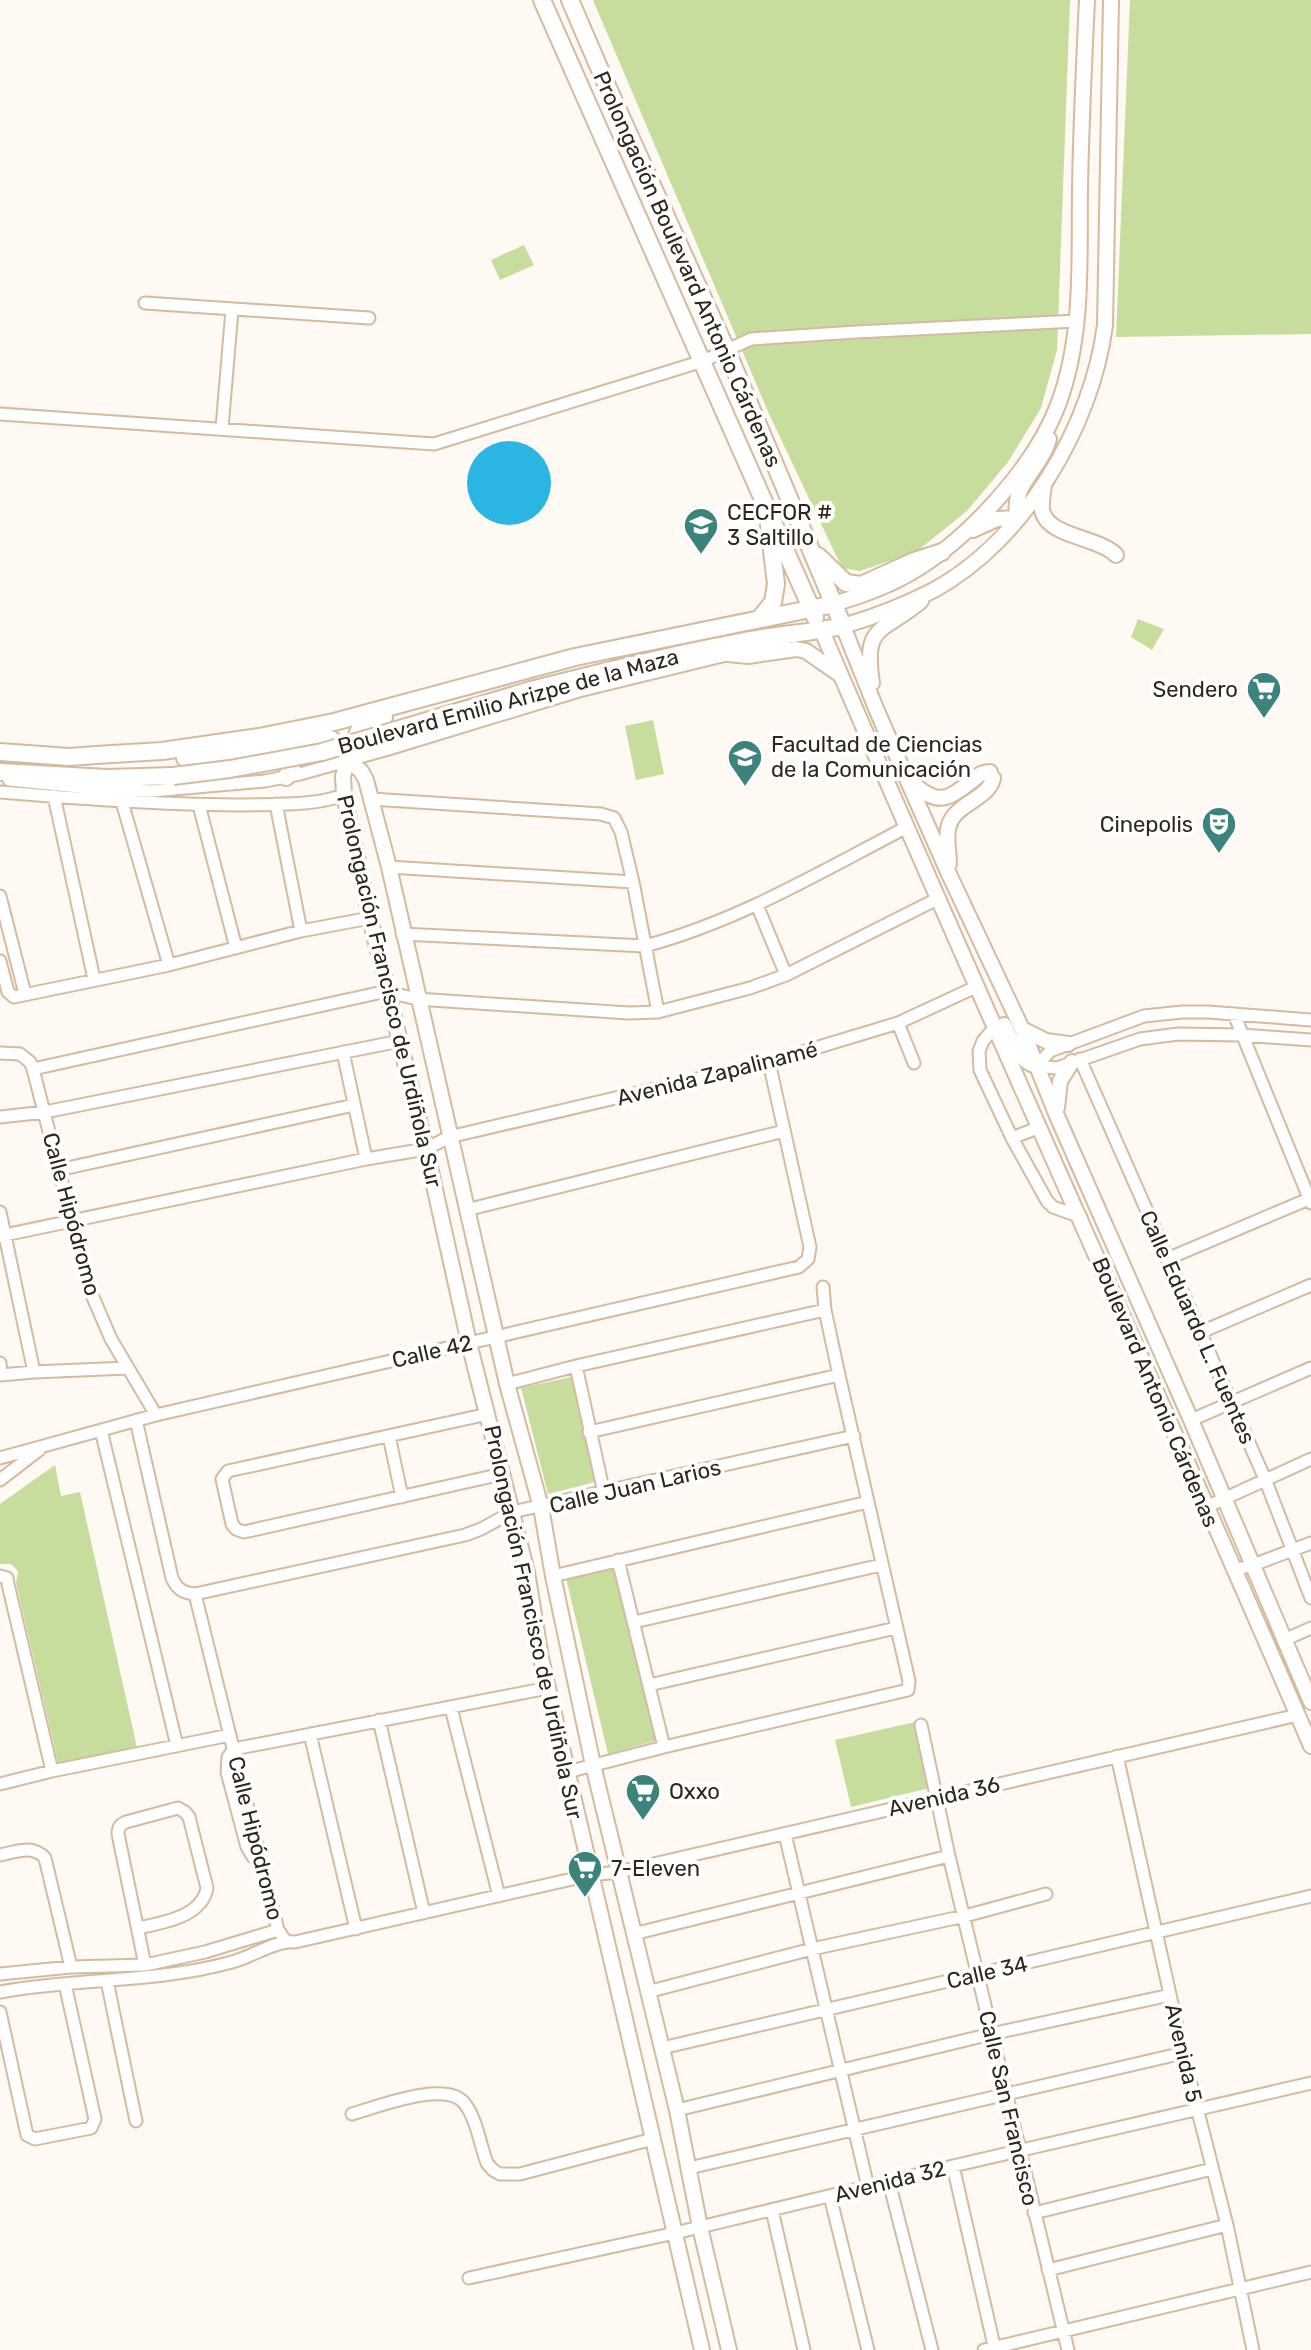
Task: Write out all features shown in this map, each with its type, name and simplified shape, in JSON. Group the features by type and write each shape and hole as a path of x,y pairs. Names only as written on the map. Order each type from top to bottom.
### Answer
{"highway":[{"name":"Prolongación Boulevard Antonio Cárdenas","path":"542,0 822,631"},
{"name":"Prolongación Boulevard Antonio Cárdenas","path":"570,0 727,351 843,626"},
{"path":"760,618 773,602 776,584 767,508"},
{"path":"812,549 846,583 861,585 948,547"},
{"name":"Boulevard Emilio Arizpe de la Maza","path":"0,752 69,757 162,751 217,743 334,722 546,664 834,604"},
{"name":"Boulevard Emilio Arizpe de la Maza","path":"0,772 107,778 173,776 230,769 360,743 531,690 631,663 742,641 843,626"},
{"path":"348,760 359,730 379,718 589,663 611,651"},
{"path":"96,755 135,760 179,758 223,754 317,735 329,737 348,760"},
{"path":"272,745 293,762 286,777"}],"main road":[{"name":"Boulevard Emilio Arizpe de la Maza","path":"834,604 881,588 909,574 948,547 1007,489 1053,418 1066,381 1079,299 1087,0"},
{"name":"Boulevard Emilio Arizpe de la Maza","path":"843,626 878,615 935,589 987,551 1018,518 1044,483 1082,412 1102,350 1105,325 1111,0"},
{"path":"1077,321 1093,325 1098,348 1102,350"},
{"path":"948,547 989,521 1018,518 1016,499 1047,445 1053,418"},
{"path":"1044,483 1042,511 1049,523 1102,545 1116,555"},
{"path":"877,711 869,664 872,638 935,589"},
{"name":"Prolongación Boulevard Antonio Cárdenas","path":"843,626 877,711 1037,1066"},
{"name":"Prolongación Boulevard Antonio Cárdenas","path":"822,631 905,828 998,1033"},
{"path":"728,654 759,656 796,649 806,651 841,675"},
{"name":"Prolongación Francisco de Urdiñola Sur","path":"702,2350 541,1658 527,1572 469,1343 370,918 344,795 343,776 348,760 364,775 389,867 507,1384 541,1507 593,1765 677,2110 729,2350"},
{"path":"909,781 930,797 941,799 954,794 984,772 992,775 990,786 961,809 950,823 948,872"},
{"path":"892,796 927,822 921,860"},
{"path":"980,991 993,1005 1021,1056 1037,1066 1033,1088 1048,1127 1042,1131"},
{"path":"1022,1029 1046,1041 1068,1044"},
{"name":"Boulevard Antonio Cárdenas","path":"998,1033 1311,1746"},
{"path":"1057,1116 1058,1086 1064,1072 1076,1060"},
{"name":"Boulevard Antonio Cárdenas","path":"1037,1066 1311,1702"}],"street":[{"path":"145,303 369,318"},
{"path":"222,428 232,310"},
{"path":"0,414 434,444 703,361 751,339 1077,321"},
{"path":"0,779 152,791 286,777 579,691 784,641 797,635"},
{"path":"0,792 199,805 325,801 344,795"},
{"path":"54,796 94,979"},
{"path":"371,799 601,814 614,818 621,832 633,882 658,1012"},
{"path":"122,802 169,965"},
{"path":"276,804 301,931"},
{"path":"199,805 236,948"},
{"path":"402,934 645,946 694,931 757,905 905,828"},
{"path":"389,867 633,882"},
{"path":"0,896 25,994"},
{"path":"33,1069 367,994 388,992 417,999 629,1013 658,1012 750,988 786,975 939,898"},
{"path":"757,905 786,975"},
{"path":"0,961 8,992 14,997 370,918"},
{"name":"Avenida Zapalinamé","path":"3,1236 426,1149 449,1137 769,1062 898,1023 980,991"},
{"path":"1037,1066 1050,1051 1144,1016 1182,1012 1311,1020"},
{"path":"1167,1259 1310,1200 1234,1014"},
{"path":"898,1023 914,1063"},
{"path":"998,1033 983,1041 978,1059 980,1070 1012,1138 1047,1201 1053,1207 1081,1217"},
{"path":"1037,1066 1057,1068 1112,1047 1155,1036 1242,1035 1311,1040"},
{"path":"0,1117 45,1112 400,1041"},
{"path":"343,1052 366,1159"},
{"name":"Calle Hipódromo","path":"0,1053 20,1054 30,1062 89,1288 127,1368 156,1415"},
{"name":"Calle Eduardo L. Fuentes","path":"1076,1060 1265,1479 1311,1598"},
{"path":"466,1210 784,1131 769,1062"},
{"path":"58,1170 354,1105"},
{"name":"Calle 42","path":"0,1458 156,1415 791,1270 808,1259 810,1247 784,1131"},
{"path":"1012,1138 1042,1131"},
{"path":"0,1212 34,1372"},
{"path":"1199,1333 1311,1285"},
{"path":"567,1772 908,1690 909,1681 839,1375 823,1287"},
{"path":"507,1384 825,1310"},
{"path":"0,1363 0,1375 127,1368"},
{"path":"576,1366 604,1493"},
{"path":"1191,1420 1311,1368"},
{"path":"589,1432 839,1375"},
{"path":"488,1414 232,1470 222,1479 232,1524 244,1532 502,1474"},
{"name":"Calle Hipódromo","path":"136,1420 172,1578 179,1590 190,1594 282,1935"},
{"path":"101,1430 177,1746"},
{"path":"389,1436 402,1497"},
{"name":"Calle Juan Larios","path":"190,1594 465,1535 512,1512 854,1436"},
{"path":"0,1480 42,1448"},
{"path":"1206,1507 1311,1459"},
{"path":"553,1576 868,1502"},
{"path":"1234,1570 1311,1543"},
{"path":"618,1560 664,1747"},
{"path":"634,1622 881,1565"},
{"path":"0,1576 7,1578 52,1771"},
{"path":"649,1685 896,1628"},
{"path":"1284,1640 1311,1628"},
{"path":"234,1749 548,1688"},
{"path":"451,1708 499,1896"},
{"name":"Avenida 36","path":"282,1935 295,1942 356,1929 590,1875 619,1872 1298,1715"},
{"path":"379,1720 424,1913"},
{"name":"Calle San Francisco","path":"921,1725 1018,2150 1068,2350"},
{"path":"310,1734 356,1929"},
{"path":"0,1784 230,1735"},
{"name":"Avenida 5","path":"1117,1756 1183,2053 1227,2225 1252,2350"},
{"path":"138,1928 173,1920 200,1903 206,1894 189,1817 178,1808 126,1822 118,1829 145,1965"},
{"path":"785,1834 868,2187"},
{"path":"0,1855 31,1849 45,1858 71,1967"},
{"path":"633,1934 949,1856"},
{"path":"647,1992 812,1949 965,1916 1046,1894"},
{"name":"Calle 34","path":"662,2048 1311,1896"},
{"path":"0,1974 71,1967 145,1965 282,1935"},
{"path":"0,1992 161,1976 220,1966 246,1958 282,1935"},
{"path":"107,1981 136,2121"},
{"path":"0,2012 25,2132 35,2139 91,2128 95,2119 65,1984"},
{"path":"677,2110 991,2034 1170,1995"},
{"path":"689,2168 1183,2053"},
{"name":"Avenida 32","path":"469,2278 675,2233 1311,2083"},
{"path":"352,2114 413,2097 451,2094 465,2104 487,2163 493,2170 507,2175 542,2169 653,2139"},
{"path":"953,2166 991,2349 1311,2272"},
{"path":"1034,2213 1212,2169"},
{"path":"889,2182 932,2350"},
{"path":"830,2196 868,2350"},
{"path":"772,2210 804,2350"},
{"path":"1048,2270 1227,2225"}],"green space":[{"path":"593,0 1070,0 1057,350 1041,408 1008,462 967,511 916,552 860,571 842,568 769,414"},
{"path":"1130,0 1311,0 1311,334 1116,337"},
{"path":"524,245 534,265 500,280 491,260"},
{"path":"1138,619 1164,629 1152,650 1131,637"},
{"path":"653,720 664,774 636,780 625,726"},
{"path":"575,1376 599,1481 548,1494 521,1388"},
{"path":"55,1465 61,1496 80,1492 138,1752 59,1767 16,1583 18,1571 11,1564 0,1564 0,1504"},
{"path":"617,1566 658,1740 608,1754 566,1578"},
{"path":"915,1722 930,1788 851,1807 835,1740"}],"water":[{"path":"509,441 525,444 539,453 548,467 551,483 548,499 539,513 525,522 509,525 493,522 479,513 470,499 467,483 470,467 479,453 493,444"}],"place":[{"name":"CECFOR # 3 Saltillo","path":"701,556"},
{"name":"Sendero","path":"1264,720"},
{"name":"Facultad de Ciencias de la Comunicación","path":"745,788"},
{"name":"Cinepolis","path":"1219,855"},
{"name":"Oxxo","path":"643,1822"},
{"name":"7-Eleven","path":"585,1899"}]}
